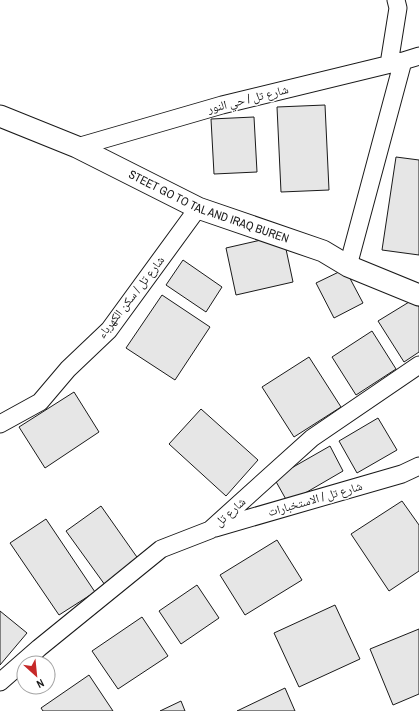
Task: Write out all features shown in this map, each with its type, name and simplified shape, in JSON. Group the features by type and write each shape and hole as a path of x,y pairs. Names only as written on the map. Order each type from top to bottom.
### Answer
{"street":[{"path":"348,266 404,60 396,0"},
{"name":"شارع تل / حي النور","path":"77,147 222,104 404,60"},
{"name":"STEET GO TO TAL AND IRAQ BUREN","path":"0,116 77,147 198,208 323,251 348,266 419,295"},
{"name":"شارع تل / سكن الكهرباء","path":"0,424 40,402 68,369 109,330 198,208"},
{"name":"شارع تل","path":"0,682 38,648 161,550 210,530 312,438 419,365"},
{"name":"شارع تل / الاستخبارات","path":"210,530 402,474 419,466"}],"building":[{"path":"325,105 329,190 281,192 277,107"},
{"path":"254,117 257,172 214,174 211,119"},
{"path":"396,157 419,160 419,255 382,250"},
{"path":"283,235 293,282 236,295 226,248"},
{"path":"183,260 222,287 206,312 166,285"},
{"path":"345,269 363,303 334,318 316,283"},
{"path":"162,295 210,327 175,380 126,348"},
{"path":"414,299 419,307 419,352 404,362 378,321"},
{"path":"372,331 396,369 356,395 332,357"},
{"path":"309,357 341,407 294,437 262,387"},
{"path":"74,392 99,432 45,468 19,427"},
{"path":"201,409 258,460 226,496 169,444"},
{"path":"378,418 397,450 357,473 339,441"},
{"path":"330,446 343,471 288,503 274,478"},
{"path":"402,501 419,525 419,571 389,591 351,534"},
{"path":"101,506 139,560 105,585 66,531"},
{"path":"46,519 95,592 59,615 10,543"},
{"path":"277,540 302,580 245,615 220,575"},
{"path":"197,585 219,618 181,644 159,611"},
{"path":"335,605 360,659 299,687 274,633"},
{"path":"0,611 27,633 0,665"},
{"path":"142,617 168,656 118,689 92,651"},
{"path":"419,629 419,694 393,705 370,649"},
{"path":"89,675 113,711 43,711 41,708"},
{"path":"285,688 295,711 237,711"},
{"path":"181,701 185,711 160,711"}]}
